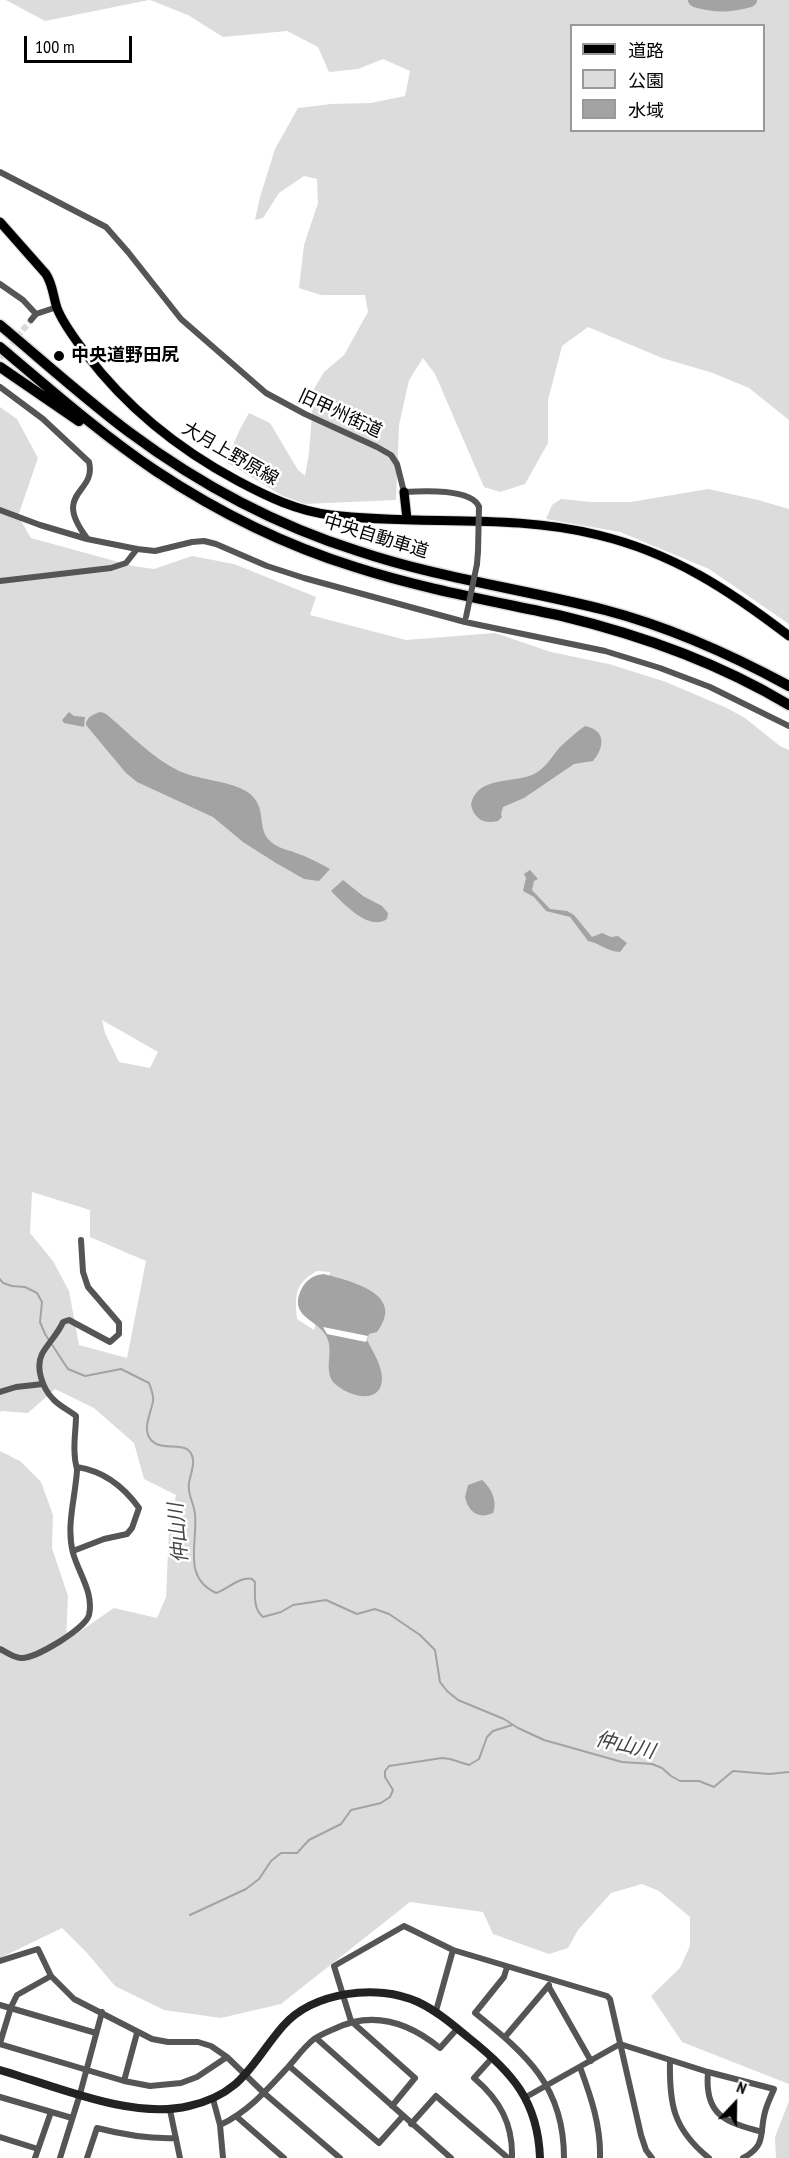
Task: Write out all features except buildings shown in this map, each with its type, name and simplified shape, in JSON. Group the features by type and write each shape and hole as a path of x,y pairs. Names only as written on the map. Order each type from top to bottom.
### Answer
{"highway":[{"name":"中央自動車道","path":"0,325 128,431 166,459 229,497 275,520 358,552 402,565 566,601 649,623 720,651 789,686"},
{"name":"中央自動車道","path":"0,347 81,415 155,470 226,514 266,534 309,551 400,581 563,617 641,638 715,667 789,705"},
{"path":"0,367 155,470"}],"main road":[{"name":"大月上野原線","path":"0,222 46,274 65,324 128,402 152,424 202,461 262,494 305,510 347,516 523,523 560,527 622,542 664,556 708,579 747,604 789,636"},
{"path":"404,492 407,519"}],"street":[{"name":"旧甲州街道","path":"0,172 106,227 182,320 266,393 298,411 391,455 397,464 404,492"},
{"path":"0,284 23,300 36,314"},
{"path":"31,320 36,314 57,307"},
{"path":"0,387 43,419 89,462 90,474 77,492 72,509 78,527 87,539"},
{"path":"404,492 461,494 474,500 479,507 477,564 465,620"},
{"path":"0,510 87,539 137,549 155,551 204,541 304,578 465,620 605,651 660,668 710,687 789,726"},
{"path":"0,581 111,568 126,563 137,549"},
{"path":"0,1649 18,1658 30,1657 86,1623 89,1614 86,1584 73,1551 70,1523 77,1467 75,1458 76,1416 54,1401 43,1384 39,1362 63,1322 69,1320 75,1322 110,1342 119,1334 119,1323 88,1287 84,1279 81,1240"},
{"path":"0,1392 16,1387 43,1384"},
{"path":"73,1551 104,1539 127,1534 132,1528 139,1508 130,1495 116,1483 77,1467"},
{"path":"392,2106 415,2078 351,2021 334,1966 404,1926 453,1950 607,1996 641,2135 646,2150 652,2158"},
{"path":"0,1961 38,1949 51,1976 74,1999 137,2032 168,2042 198,2042 211,2046 227,2056 264,2092 340,2158"},
{"path":"436,2011 453,1950"},
{"path":"507,1967 504,1977 475,2013 528,2058 547,2085 560,2121 564,2158"},
{"path":"51,1976 17,1995 10,2007 0,2044 124,2081 150,2086 181,2083 209,2070 227,2056"},
{"path":"549,1979 549,1987 591,2061"},
{"path":"505,2037 549,1987"},
{"path":"0,2070 80,2094 145,2110 170,2110 213,2099 227,2091 247,2075 285,2024 317,2002 363,1993 385,1992 402,1995 436,2011 492,2058 513,2079 526,2097 539,2138 540,2158"},
{"path":"0,2005 96,2033"},
{"path":"60,2158 102,2012"},
{"path":"220,2125 237,2117 316,2037 351,2021 396,2022 417,2031 440,2048 457,2029"},
{"path":"124,2081 137,2032"},
{"path":"316,2037 451,2158"},
{"path":"526,2097 620,2044 708,2072 774,2089 765,2110 760,2143 754,2152 743,2158"},
{"path":"492,2058 474,2078 485,2087 502,2109 511,2132 513,2158"},
{"path":"670,2060 669,2086 675,2118 686,2135 709,2158"},
{"path":"289,2066 379,2143 403,2116"},
{"path":"580,2067 597,2121 601,2145 600,2158"},
{"path":"708,2072 707,2085 712,2108 732,2124 762,2132"},
{"path":"411,2124 436,2096 508,2158"},
{"path":"0,2097 72,2118"},
{"path":"213,2099 225,2157"},
{"path":"170,2110 180,2158"},
{"path":"35,2158 51,2112"},
{"path":"237,2117 284,2158"},
{"path":"87,2158 97,2128 139,2138 176,2138"},
{"path":"0,2137 38,2149"}],"green space":[{"path":"6,0 149,0 45,21"},
{"path":"150,0 789,0 789,420 749,388 713,373 662,358 588,327 562,346 548,400 548,443 525,484 500,492 484,487 435,374 423,358 409,380 399,425 396,500 305,504 283,496 226,462 249,413 270,423 298,470 305,476 314,389 324,372 344,355 368,312 365,295 321,295 299,288 304,245 318,203 317,179 304,176 279,193 263,218 255,220 275,149 298,108 371,103 405,96 410,71 383,59 358,69 329,72 318,47 287,31 223,37 188,15"},
{"path":"0,407 17,419 38,458 18,516 31,538 133,566 154,569 192,556 234,564 316,597 310,615 406,640 495,633 551,652 609,664 666,682 727,708 745,718 780,746 789,750 789,2084 682,2042 651,1996 680,1968 690,1946 690,1917 659,1891 642,1884 611,1893 578,1930 568,1948 549,1954 493,1934 483,1912 410,1902 281,2004 221,2018 164,2010 115,1986 62,1928 0,1958 0,1451 20,1461 41,1482 53,1515 52,1548 68,1596 66,1641 114,1608 157,1618 166,1597 169,1532 176,1495 144,1479 134,1443 94,1408 55,1389 28,1413 1,1411 0,1413","holes":["102,1020 158,1052 150,1068 119,1062 105,1033","32,1192 90,1210 90,1237 146,1261 127,1358 79,1345 69,1291 53,1261 30,1233","317,1271 330,1272 314,1330 297,1319 296,1297 300,1286"]},
{"path":"708,489 789,509 789,624 709,569 620,532 546,519 552,505 561,499 631,502"},
{"path":"789,2101 789,2158 776,2158 775,2137"}],"water":[{"path":"69,712 74,716 85,717 84,727 64,723 62,720"},
{"path":"101,712 169,766 188,774 233,785 249,793 258,804 265,834 271,842 330,869 319,881 304,879 243,842 213,817 137,782 126,773 86,725 89,718"},
{"path":"585,726 597,731 600,735 600,750 593,761 574,764 524,798 503,807 502,817 498,821 488,822 477,817 471,804 481,788 489,784 534,774 560,747"},
{"path":"530,870 538,879 534,881 532,890 550,909 567,911 574,915 592,937 602,933 611,937 618,936 627,943 620,952 611,951 588,941 570,917 546,911 534,897 523,891 526,878 524,874"},
{"path":"343,880 363,896 382,906 388,913 387,919 372,922 349,909 331,891"},
{"path":"324,1274 360,1285 380,1298 385,1307 384,1319 377,1332 369,1334 367,1340 382,1374 380,1387 370,1396 348,1392 331,1379 330,1351 325,1333 302,1313 298,1306 298,1298 304,1285 311,1278"},
{"path":"482,1480 491,1491 495,1504 493,1513 488,1515 478,1515 471,1510 465,1497 468,1485"}],"pier":[{"path":"323,1327 368,1336 366,1342 327,1334"}],"waterway":[{"path":"695,0 722,4 750,0"},
{"name":"仲山川","path":"0,1279 3,1283 25,1287 37,1293 42,1302 40,1322 45,1334 68,1369 85,1376 121,1369 149,1383 153,1399 147,1427 149,1437 157,1444 182,1447 191,1453 193,1463 189,1487 195,1514 195,1569 205,1586 216,1593 238,1581 252,1579 255,1582 256,1606 263,1617 281,1612 293,1605 326,1600 357,1614 375,1609 389,1614 420,1635 435,1650 440,1682 458,1700 504,1719 544,1740 622,1762 652,1764 680,1781 699,1781 714,1787 733,1771 769,1774 789,1772"},
{"path":"190,1915 246,1889 259,1879 271,1861 281,1853 297,1853 309,1840 341,1824 351,1810 381,1803 390,1797 393,1790 385,1777 385,1771 389,1766 442,1758 469,1765 479,1759 487,1737 493,1731 512,1725"}],"tunnel":[{"path":"0,358 31,320"}],"place":[{"name":"中央道野田尻","path":"59,356"}]}
